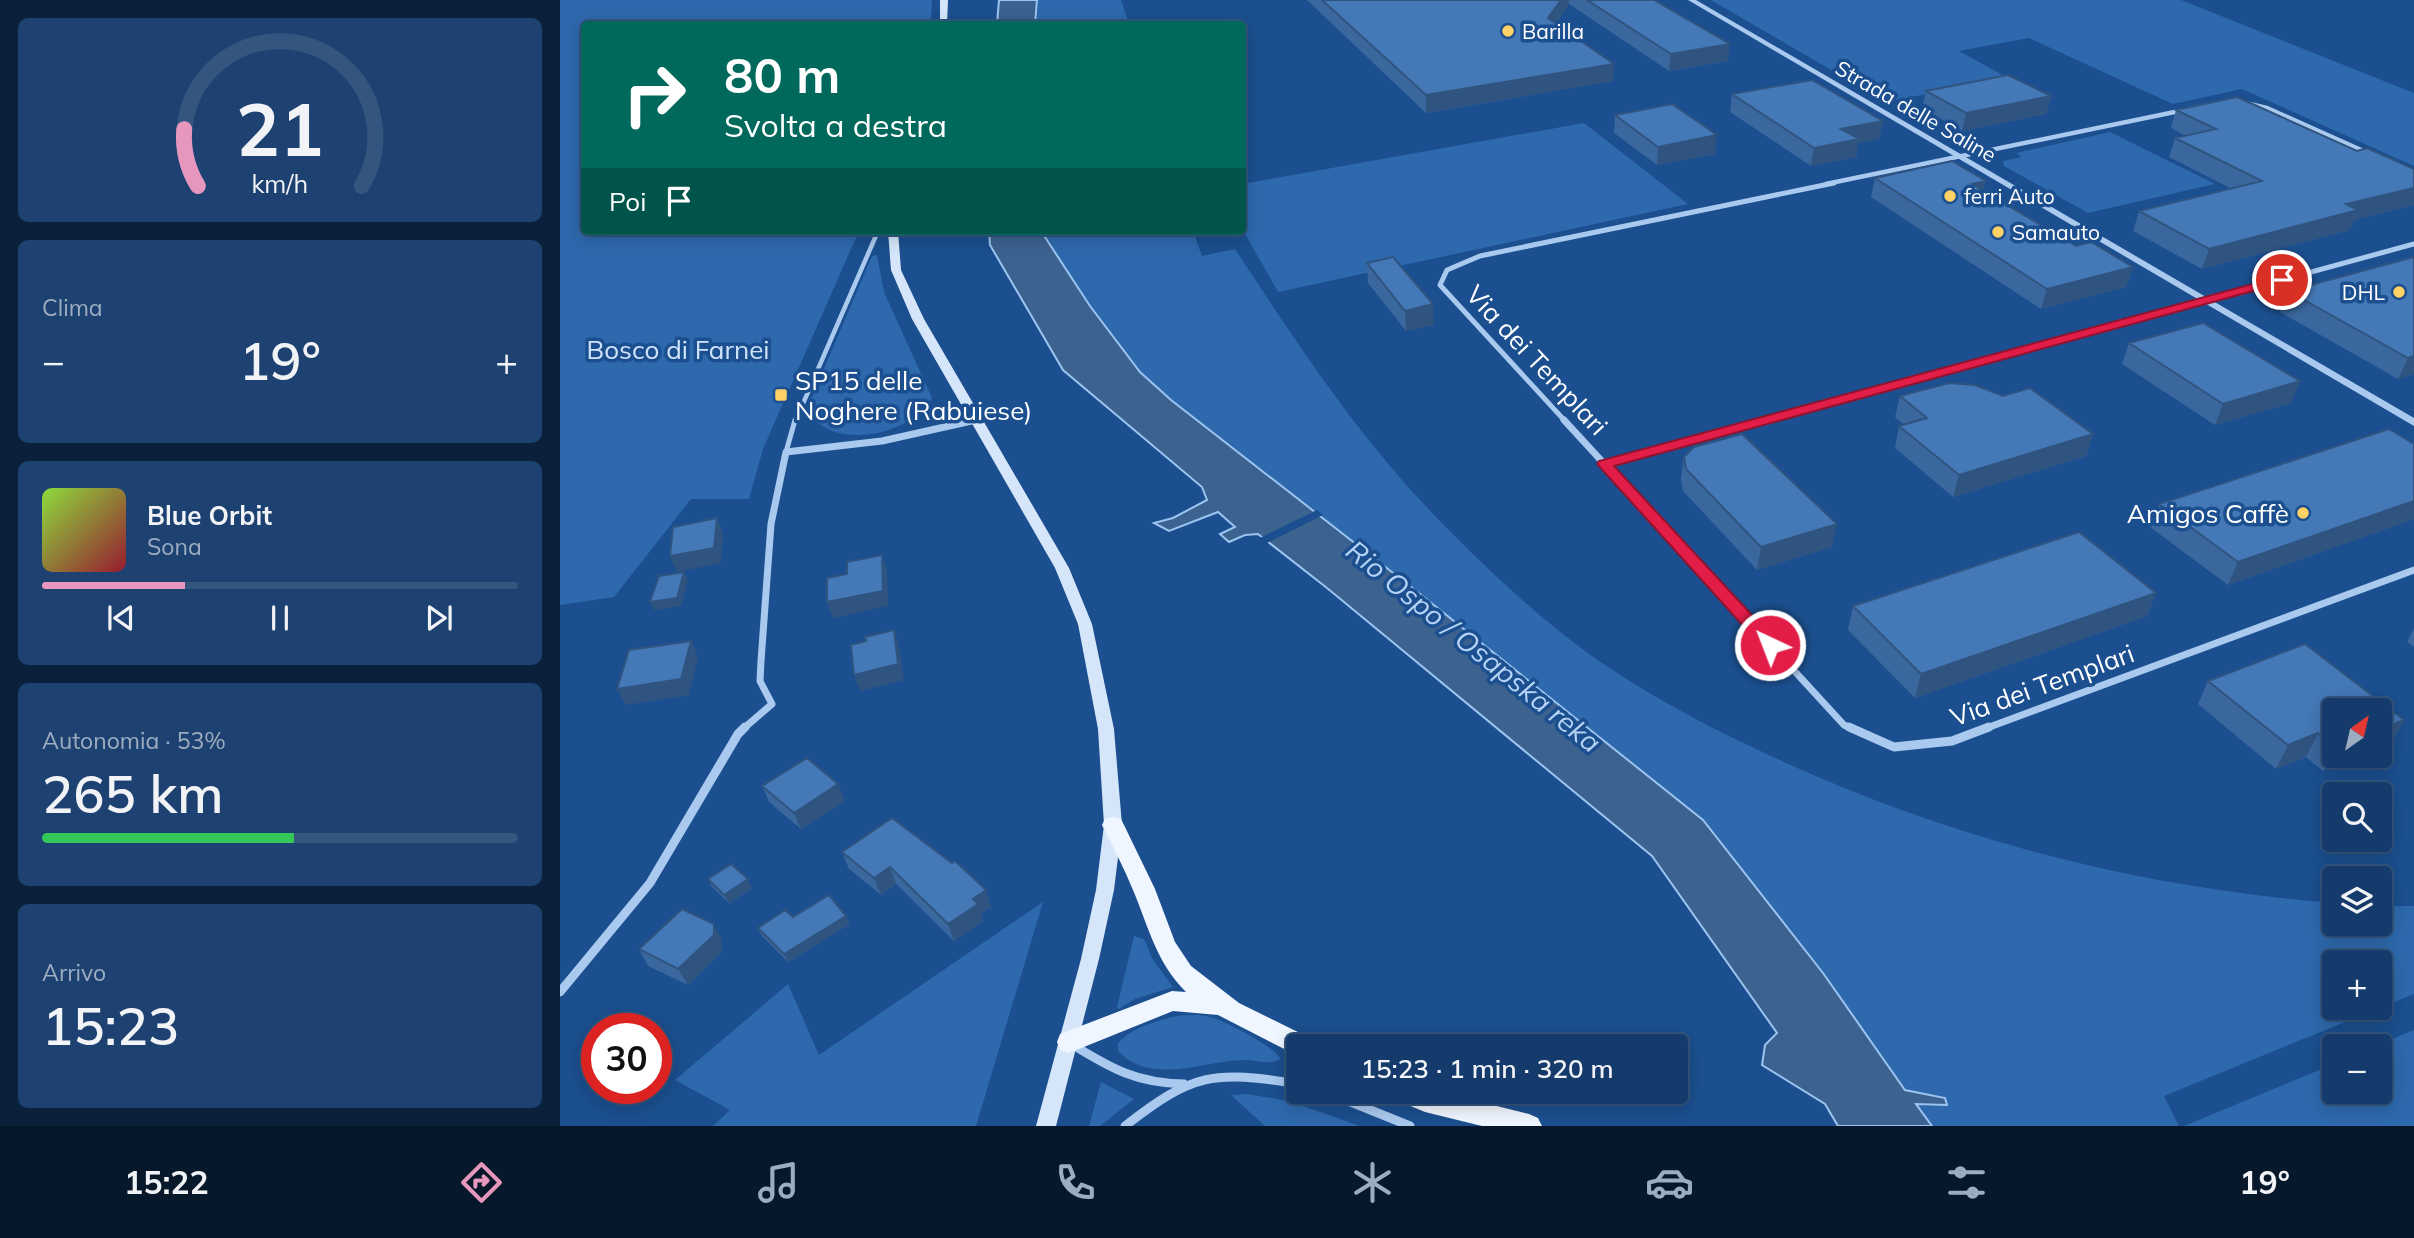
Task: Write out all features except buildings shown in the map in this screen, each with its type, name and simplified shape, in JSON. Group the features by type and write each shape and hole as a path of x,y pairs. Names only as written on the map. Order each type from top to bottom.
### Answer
{"main road":[{"path":"944,0 944,21"},
{"path":"893,235 895,270 918,319 1062,568 1085,624 1106,729 1113,825 1105,890 1046,1126"},
{"path":"1113,825 1144,891 1157,932 1173,962 1197,986 1227,1007 1286,1038"},
{"path":"1069,1042 1172,1001 1205,1002 1227,1007"},
{"path":"1441,1104 1529,1126"}],"street":[{"name":"Strada delle Saline","path":"1690,0 2414,423"},
{"path":"1957,156 2216,102 2230,102"},
{"path":"2243,102 2267,108 2377,157"},
{"name":"Via dei Templari","path":"1957,156 1480,256 1447,270 1440,285 1844,725 1894,747 1952,741 2414,570"},
{"path":"1604,464 2414,244"},
{"path":"560,992 650,883 738,734 772,704 760,681 761,661 771,524 786,452 845,449 931,433 976,420"},
{"path":"1069,1042 1122,1075 1153,1084 1186,1084 1216,1078 1267,1078 1286,1082"},
{"path":"1125,1126 1186,1084"},
{"path":"1356,1104 1410,1126"}],"lane":[{"path":"786,452 798,411 876,235"}],"green space":[{"name":"Bosco di Farnei","path":"560,0 932,0 931,21 581,21 581,235 857,235 763,449 749,499 691,499 614,597 560,605"},
{"path":"1038,0 1121,0 1128,21 1036,21"},
{"path":"1711,0 2181,0 2414,93 2414,166 2242,89 2173,104 2029,38 1959,51 2008,78 1886,102"},
{"path":"1584,123 1688,204 1278,292 1246,235 1246,183"},
{"path":"2110,132 2215,184 2088,213 2004,166 2003,161 2022,157 2016,153"},
{"path":"1044,235 1194,235 1202,256 1235,249 1331,391 1411,491 1500,580 1542,617 1586,652 1668,704 1751,747 1840,786 1909,813 1977,835 2118,872 2261,896 2322,902 2322,936 2392,936 2392,906 2414,906 2414,994 2392,1003 2392,950 2322,950 2322,1020 2350,1020 2164,1096 2179,1126 1932,1126 1823,973 1703,820 1171,400 1140,372 1090,306"},
{"path":"877,255 884,292 932,398 922,411 892,429 874,434 839,433 823,427 810,416 811,399 872,256"},
{"path":"1043,902 976,1126 713,1126 730,1110 675,1080 788,984 819,1055"},
{"path":"1134,936 1144,939 1153,960 1173,987 1135,999 1119,1009 1117,1007"},
{"path":"1198,1015 1217,1019 1270,1048 1280,1059 1272,1062 1227,1061 1162,1069 1131,1061 1118,1051 1118,1043 1131,1033 1177,1016"},
{"path":"2414,1030 2414,1126 2184,1126 2322,1069 2322,1104 2392,1104 2392,1039"},
{"path":"1101,1082 1134,1099 1100,1126 1089,1126"},
{"path":"1247,1094 1286,1100 1286,1104 1298,1104 1360,1126 1265,1126 1231,1095"}],"water":[{"path":"999,0 1037,0 1035,21 997,21"},
{"name":"Rio Ospo / Osapska reka","path":"989,235 1044,235 1090,306 1140,372 1171,400 1703,820 1823,973 1905,1090 1945,1098 1947,1105 1916,1104 1932,1126 1838,1126 1825,1104 1762,1065 1765,1045 1777,1033 1652,856 1258,534 1245,535 1229,542 1220,534 1235,527 1218,512 1169,531 1154,523 1173,518 1207,500 1202,487 1063,370 990,245"}],"pier":[{"path":"1317,510 1323,515 1265,544 1258,539"}],"place":[{"name":"Barilla","path":"1508,31"},
{"name":"ferri Auto","path":"1950,196"},
{"name":"Samauto","path":"1998,232"},
{"name":"DHL","path":"2399,292"},
{"name":"SP15 delle Noghere (Rabuiese)","path":"781,395"},
{"name":"Amigos Caffè","path":"2303,513"}],"route":[{"path":"1770,645 1604,464 2282,280"}]}
